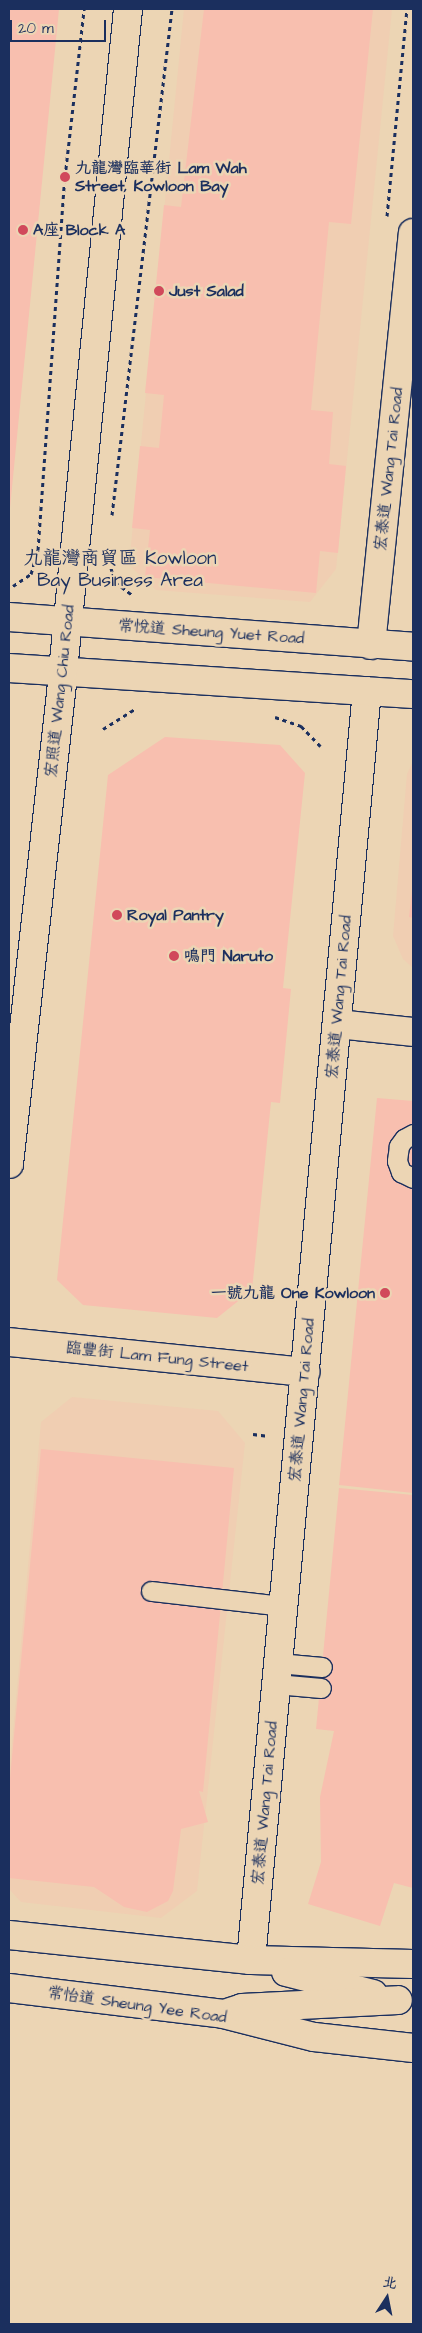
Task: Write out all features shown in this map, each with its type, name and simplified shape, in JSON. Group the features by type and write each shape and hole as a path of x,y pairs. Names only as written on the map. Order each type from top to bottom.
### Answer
{"main road":[{"name":"宏照道 Wang Chiu Road","path":"9,1164 63,671 128,9"},
{"name":"宏泰道 Wang Tai Road","path":"371,645 411,277 413,233"},
{"name":"常悅道 Sheung Yuet Road","path":"9,617 413,647"},
{"path":"9,668 413,694"},
{"name":"宏泰道 Wang Tai Road","path":"251,1960 367,691"},
{"path":"337,1024 413,1032"},
{"name":"臨豐街 Lam Fung Street","path":"9,1342 305,1372"},
{"path":"9,1935 251,1960 413,1964"},
{"path":"251,1960 406,2001"},
{"name":"常怡道 Sheung Yee Road","path":"9,1988 223,2014 314,2037 413,2048"},
{"path":"223,2014 242,2008 406,2001"}],"lane":[{"path":"413,1134 404,1138 399,1146 397,1161 401,1172 413,1178"},
{"path":"151,1591 283,1606"},
{"path":"277,1673 322,1667"},
{"path":"277,1673 321,1688"}],"path":[{"path":"9,589 31,574 38,550 65,177 84,9"},
{"path":"110,525 172,9"},
{"path":"108,544 107,554 115,582 136,598"},
{"path":"103,729 143,706"},
{"path":"268,715 301,726 320,746"}],"shaded area":[{"path":"184,9 392,9 336,569 310,602 156,590 129,565"},
{"path":"413,761 413,968 403,959 393,936 407,774"},
{"path":"72,1397 218,1411 245,1443 197,1891 161,1918 21,1902 9,1889 9,1777 41,1422"}],"building":[{"name":"A座 Block A","path":"9,9 59,9 10,508 9,508"},
{"path":"204,9 373,9 351,224 329,222 311,410 333,412 329,464 346,466 338,553 320,551 316,593 145,577 150,530 132,528 140,446 159,448 164,395 145,393 164,205 181,207"},
{"path":"165,737 280,745 305,773 283,988 291,989 280,1103 271,1102 252,1290 217,1318 83,1305 57,1280 108,775"},
{"path":"413,890 413,918 409,917"},
{"name":"一號九龍 One Kowloon","path":"377,1098 413,1101 413,1493 339,1485"},
{"path":"41,1449 234,1468 203,1792 199,1791 208,1822 181,1829 173,1891 168,1901 147,1912 124,1907 94,1887 9,1878 9,1789"},
{"path":"339,1488 413,1495 413,1888 394,1883 380,1926 308,1904 321,1862 320,1797 334,1731 316,1729"}],"place":[{"name":"九龍灣臨華街 Lam Wah Street, Kowloon Bay","path":"65,177"},
{"name":"A座 Block A","path":"23,230"},
{"name":"Just Salad","path":"159,291"},
{"name":"Royal Pantry","path":"117,915"},
{"name":"鳴門 Naruto","path":"174,956"},
{"name":"一號九龍 One Kowloon","path":"385,1293"}],"district":[{"name":"九龍灣商貿區 Kowloon Bay Business Area","path":"120,570"}]}
